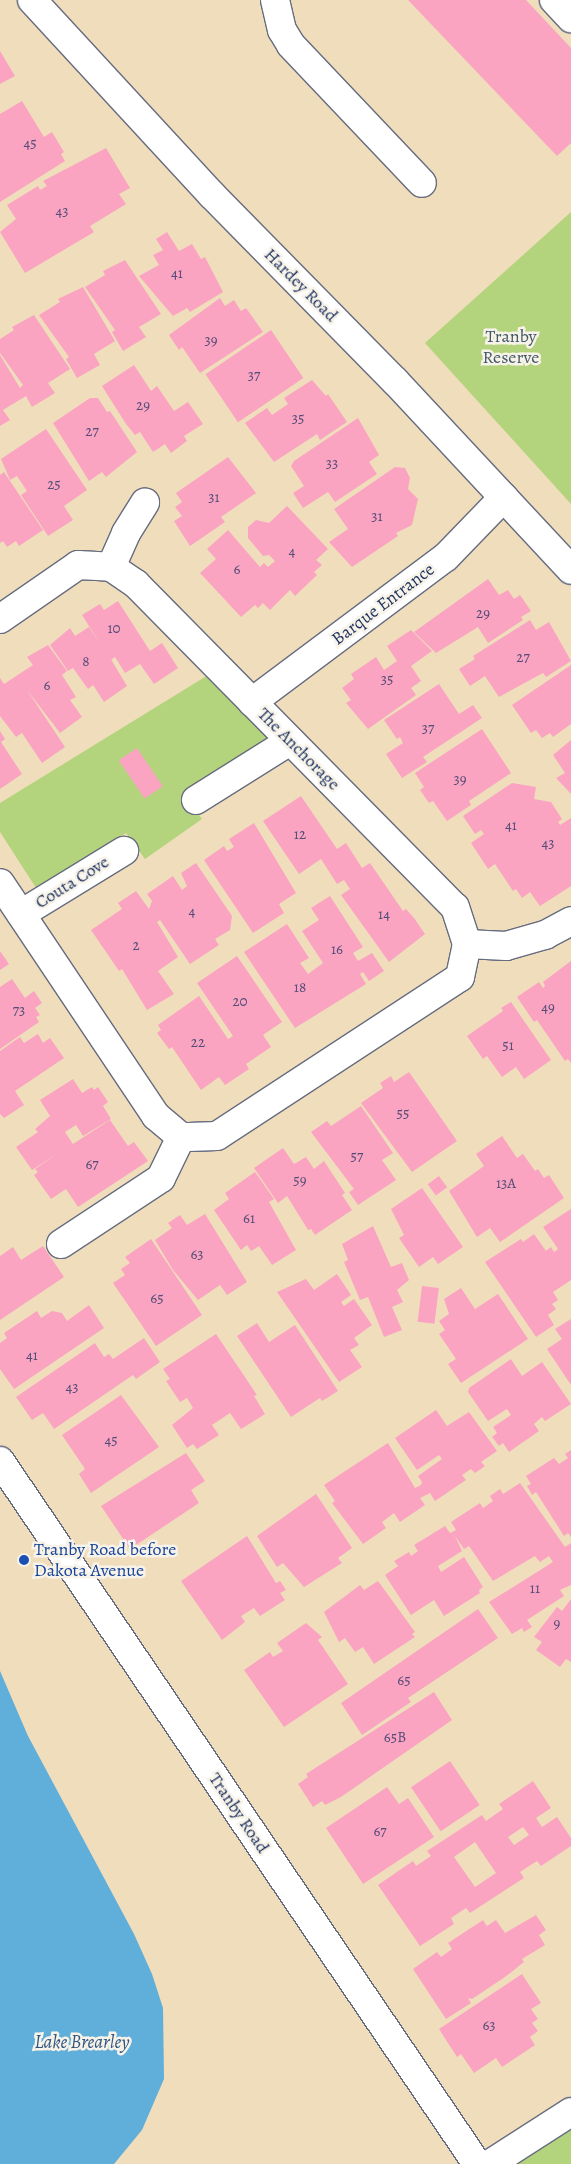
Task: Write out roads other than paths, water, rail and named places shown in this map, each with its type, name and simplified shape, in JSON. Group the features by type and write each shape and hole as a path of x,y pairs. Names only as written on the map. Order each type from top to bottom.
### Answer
{"street":[{"name":"Hardey Road","path":"32,0 212,195 504,497 571,570"},
{"path":"275,0 282,30 291,45 422,183"},
{"path":"554,0 571,18"},
{"name":"Barque Entrance","path":"252,702 446,557 504,497"},
{"path":"0,619 78,565 111,567 126,533 146,502"},
{"name":"The Anchorage","path":"111,567 136,584 455,907 468,944"},
{"path":"196,800 290,741"},
{"name":"Couta Cove","path":"21,914 124,851"},
{"path":"0,885 156,1116 181,1137 217,1136 460,977 468,944 506,946 545,935 571,921"},
{"path":"61,1244 160,1178 181,1137"},
{"name":"Tranby Road","path":"0,1461 478,2164"},
{"path":"490,2164 571,2112"}],"water":[{"name":"Lake Brearley","path":"0,1671 28,1736 134,1934 152,1974 163,2008 164,2079 142,2130 114,2164 0,2164"}],"place":[{"name":"Tranby Road before Dakota Avenue","path":"24,1560"}],"park label":[{"name":"Tranby Reserve","path":"511,347"}]}
